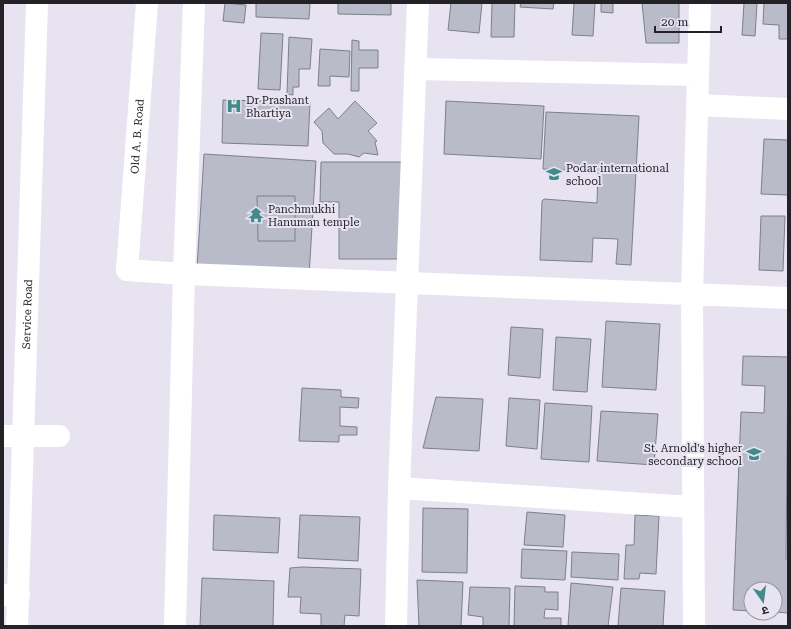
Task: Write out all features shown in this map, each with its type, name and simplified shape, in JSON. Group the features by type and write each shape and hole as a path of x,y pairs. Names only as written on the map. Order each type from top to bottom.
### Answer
{"street":[{"name":"Service Road","path":"17,626 11,595 13,437 37,3"},
{"name":"Old A. B. Road","path":"147,3 127,270 184,274"},
{"path":"175,626 184,274 194,3"},
{"path":"396,626 399,488 418,3"},
{"path":"694,626 692,507 692,294 700,3"},
{"path":"415,69 697,76"},
{"path":"698,105 788,109"},
{"path":"184,274 788,298"},
{"path":"13,437 58,436"},
{"path":"399,488 692,507"}],"building":[{"path":"225,3 246,5 244,23 223,21"},
{"path":"256,3 310,3 309,19 256,17"},
{"path":"338,3 391,3 391,15 338,14"},
{"path":"451,3 482,3 479,33 448,30"},
{"path":"492,3 515,3 514,37 491,37"},
{"path":"521,3 554,3 553,9 520,7"},
{"path":"574,3 595,3 593,36 572,35"},
{"path":"601,3 613,3 613,13 601,12"},
{"path":"642,3 679,3 679,43 646,43"},
{"path":"744,3 757,3 755,36 742,35"},
{"path":"764,3 788,3 788,39 779,39 779,25 763,24"},
{"path":"261,33 283,34 280,90 258,89"},
{"path":"289,37 312,39 310,69 299,69 299,87 293,87 293,95 287,94"},
{"path":"352,40 359,41 359,50 378,50 378,68 359,68 359,91 351,91"},
{"path":"320,49 350,51 349,77 330,76 330,86 318,86"},
{"path":"223,100 310,102 308,146 222,143"},
{"path":"355,101 377,123 368,131 377,141 375,142 378,155 364,153 359,157 348,154 334,154 323,143 322,131 314,122 329,108 338,119"},
{"path":"446,101 544,106 541,159 444,154"},
{"path":"546,112 639,116 631,265 616,264 618,239 593,238 592,262 540,260 542,201 544,199 597,203 598,172 543,169"},
{"path":"764,139 788,140 788,195 761,194"},
{"name":"Panchmukhi Hanuman temple","path":"204,154 316,161 309,276 197,269"},
{"path":"321,162 404,162 404,259 339,259 339,202 320,202"},
{"path":"257,196 295,196 295,241 258,241"},
{"path":"761,216 785,216 783,271 759,270"},
{"path":"606,321 660,324 656,390 602,387"},
{"path":"511,327 543,329 540,378 508,375"},
{"path":"556,337 591,339 587,392 553,390"},
{"path":"743,356 788,357 786,559 788,559 788,613 783,613 783,581 743,581 743,611 733,610 741,412 764,413 765,386 742,385"},
{"path":"302,388 341,390 341,397 359,398 358,408 340,407 340,426 357,427 357,435 339,435 339,442 299,441"},
{"path":"436,397 483,399 479,451 423,448"},
{"path":"509,398 540,400 537,449 506,446"},
{"path":"545,403 592,406 589,462 541,459"},
{"path":"601,411 658,414 654,465 597,461"},
{"path":"423,508 468,509 467,573 422,572"},
{"path":"527,512 565,515 563,547 524,545"},
{"path":"214,515 280,518 278,553 213,550"},
{"path":"300,515 360,517 358,561 298,558"},
{"path":"635,515 659,516 656,574 640,573 639,579 624,579 626,545 634,545"},
{"path":"522,549 567,551 565,580 521,578"},
{"path":"572,552 619,554 618,580 571,577"},
{"path":"290,568 361,569 359,616 345,615 344,626 321,626 321,614 300,613 301,597 288,597"},
{"path":"202,578 274,581 273,626 200,626"},
{"path":"417,580 463,582 461,626 419,626"},
{"path":"571,583 613,587 608,626 568,626"},
{"path":"515,586 545,587 545,592 558,592 558,610 545,609 544,618 561,618 561,626 514,626"},
{"path":"470,587 510,588 509,626 483,626 483,617 468,615"},
{"path":"621,588 665,591 663,626 618,626"}],"place":[{"name":"Dr Prashant Bhartiya","path":"234,106"},
{"name":"Podar international school","path":"554,174"},
{"name":"Panchmukhi Hanuman temple","path":"256,215"},
{"name":"St. Arnold's higher secondary school","path":"754,454"}]}
